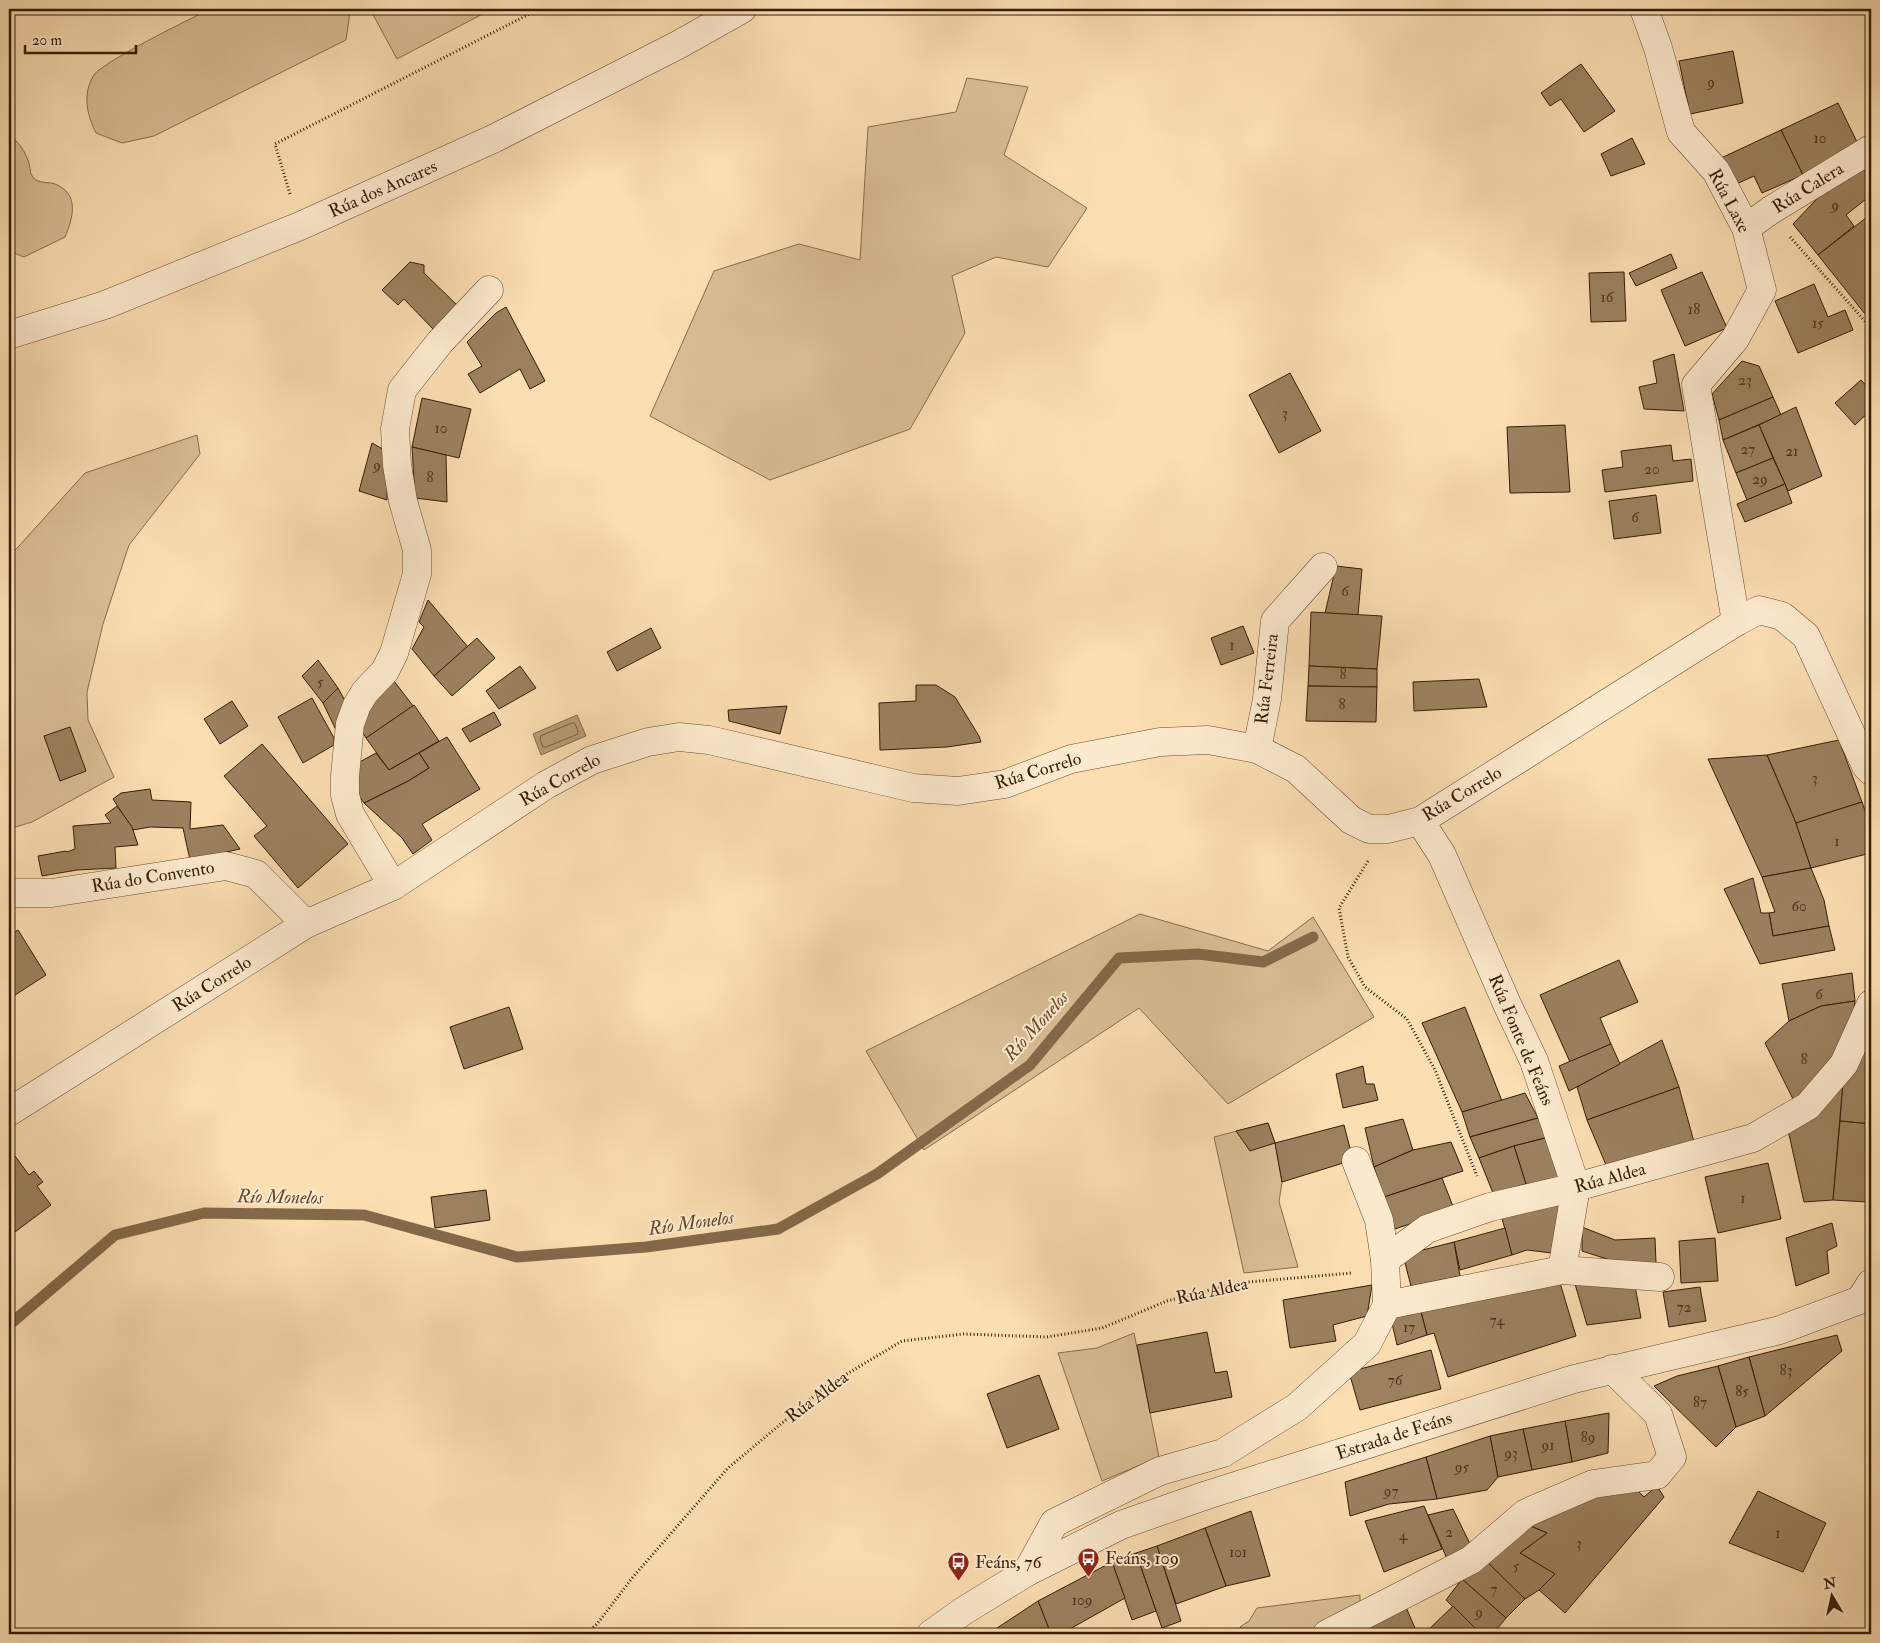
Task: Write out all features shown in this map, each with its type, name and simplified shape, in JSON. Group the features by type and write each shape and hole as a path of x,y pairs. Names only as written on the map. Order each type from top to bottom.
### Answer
{"street":[{"name":"Rúa dos Ancares","path":"9,335 105,305 300,226 493,139 678,45 742,9"},
{"name":"Rúa Laxe","path":"1644,9 1658,48 1681,132 1716,171 1746,228 1762,290 1735,339 1696,384 1736,622"},
{"name":"Rúa Calera","path":"1746,228 1771,210 1871,149"},
{"path":"393,886 350,814 345,795 344,776 350,724 357,705 365,692 385,671 394,653 417,574 417,550 403,500 395,429 402,390 440,342 489,290"},
{"name":"Rúa Ferreira","path":"1256,749 1267,698 1274,620 1323,567"},
{"name":"Rúa Correlo","path":"9,1112 306,924 393,886 546,785 592,760 648,742 679,737 709,740 912,788 958,791 1005,784 1071,759 1160,742 1208,740 1256,749 1296,769 1351,820 1369,829 1388,829 1420,821 1736,622 1759,610 1782,616 1806,636 1866,766 1871,771"},
{"name":"Rúa Fonte de Feáns","path":"1420,821 1442,855 1534,1061 1576,1188 1562,1270"},
{"name":"Rúa do Convento","path":"9,893 52,893 226,866 256,874 306,924"},
{"name":"Rúa Aldea","path":"1385,1260 1427,1228 1490,1207 1576,1188 1753,1138 1808,1106 1844,1064 1871,1004"},
{"path":"1027,1572 1054,1523 1160,1472 1223,1453 1296,1407 1367,1344 1387,1305 1385,1260 1380,1220 1356,1161"},
{"path":"1387,1305 1562,1270 1660,1277"},
{"name":"Estrada de Feáns","path":"932,1634 965,1610 1027,1572 1121,1524 1536,1391 1612,1369 1780,1330 1868,1296"},
{"path":"1327,1634 1471,1560 1526,1513 1593,1484 1657,1475 1672,1456 1658,1414 1612,1369"}],"path":[{"path":"300,226 276,144 539,9"},
{"path":"1746,228 1787,234 1871,328"},
{"path":"1388,829 1339,908 1348,957 1365,987 1407,1019 1435,1070 1490,1207"},
{"name":"Rúa Aldea","path":"585,1634 597,1624 633,1577 726,1469 825,1387 902,1340 964,1334 1047,1337 1102,1328 1167,1301 1237,1283 1350,1274 1385,1260"}],"shaded area":[{"path":"210,9 348,9 350,12 346,40 154,136 122,143 96,133 90,119 87,104 90,82 95,73 159,35"},
{"path":"370,9 492,9 397,59"},
{"path":"967,78 1028,87 1004,155 1087,208 1048,267 996,257 952,276 965,333 910,429 770,480 650,416 714,271 799,244 860,260 868,127 956,112"},
{"path":"9,135 24,151 33,177 36,180 55,184 63,188 71,200 72,207 72,215 65,237 24,257 9,251"},
{"path":"197,435 200,454 129,545 103,624 87,692 88,720 114,777 32,822 9,829 9,557 85,473"},
{"path":"1140,914 1268,951 1313,917 1374,1017 1228,1104 1139,1008 924,1150 866,1051"},
{"path":"1268,1123 1275,1143 1282,1182 1279,1202 1298,1267 1244,1273 1214,1137"},
{"path":"1134,1333 1159,1457 1102,1481 1058,1353 1097,1348"},
{"path":"1360,1595 1360,1608 1314,1634 1242,1634 1240,1627 1249,1621 1257,1608"}],"water":[{"path":"577,715 586,736 541,755 533,734"}],"building":[{"path":"1733,51 1743,103 1690,114 1679,61"},
{"path":"1581,64 1615,111 1584,132 1561,99 1550,106 1541,93"},
{"path":"1838,103 1859,146 1803,175 1781,130"},
{"path":"1781,130 1803,175 1762,193 1754,176 1732,186 1719,159"},
{"path":"1632,138 1645,164 1611,176 1601,154"},
{"path":"1871,165 1871,195 1846,215 1854,226 1818,255 1793,224 1831,184"},
{"path":"1871,214 1871,308 1865,314 1818,255"},
{"path":"1671,254 1677,268 1636,286 1629,273"},
{"path":"410,262 424,265 424,273 457,305 433,329 404,299 398,305 382,290"},
{"path":"1624,272 1626,321 1591,322 1589,273"},
{"path":"1702,272 1727,328 1685,346 1661,290"},
{"path":"1814,284 1828,317 1845,310 1853,330 1798,353 1775,301"},
{"path":"506,307 545,381 530,389 520,369 480,393 468,374 482,366 467,342 496,313"},
{"path":"1674,354 1684,411 1644,409 1639,387 1657,383 1653,361"},
{"path":"1742,361 1759,366 1773,397 1719,420 1712,394"},
{"path":"1290,373 1321,431 1279,453 1249,395"},
{"path":"1861,380 1871,391 1871,410 1855,425 1835,403"},
{"path":"1773,397 1781,415 1723,440 1719,420"},
{"path":"422,398 471,409 459,458 412,447"},
{"path":"1796,407 1822,476 1788,491 1759,425"},
{"path":"1565,425 1570,492 1510,493 1507,427"},
{"path":"1759,425 1773,458 1736,473 1723,440"},
{"path":"372,443 388,452 387,500 359,491"},
{"path":"1671,445 1673,461 1691,459 1693,481 1605,492 1602,470 1623,467 1621,451"},
{"path":"412,447 446,455 447,502 415,498"},
{"path":"1773,458 1785,484 1747,500 1736,473"},
{"path":"1785,484 1792,503 1745,522 1737,504"},
{"path":"1656,495 1661,533 1614,539 1609,501"},
{"path":"1336,566 1362,569 1358,615 1325,613"},
{"path":"428,600 468,647 434,676 412,649 424,627 419,622"},
{"path":"1311,612 1382,616 1377,669 1309,666"},
{"path":"1243,626 1254,653 1221,665 1211,638"},
{"path":"651,628 661,648 617,671 607,652"},
{"path":"477,638 495,658 452,696 434,676"},
{"path":"318,660 338,688 323,703 302,676"},
{"path":"520,666 536,688 499,709 486,691"},
{"path":"1309,666 1377,669 1377,687 1308,686"},
{"path":"391,677 413,706 366,738 358,725"},
{"path":"1479,679 1487,707 1414,711 1413,682"},
{"path":"916,685 936,685 955,697 981,742 947,747 880,750 879,703 916,701"},
{"path":"1308,686 1377,687 1376,722 1306,721"},
{"path":"338,688 348,706 336,730 323,703"},
{"path":"312,698 334,738 334,745 303,763 278,717"},
{"path":"232,701 248,726 220,744 204,719"},
{"path":"414,705 439,741 389,770 366,738"},
{"path":"787,706 780,734 729,721 728,710"},
{"path":"494,712 501,725 470,742 462,729"},
{"path":"70,727 86,771 60,781 44,736"},
{"path":"447,737 480,789 422,824 432,840 413,854 402,838 364,803 429,768 419,753"},
{"path":"1839,740 1862,802 1796,823 1767,755"},
{"path":"262,744 348,844 298,888 254,836 267,826 224,776"},
{"path":"376,753 389,770 419,753 429,768 364,803 353,788 356,764"},
{"path":"1767,755 1796,823 1811,868 1762,877 1708,759"},
{"path":"150,789 152,800 191,802 190,829 223,825 240,849 190,860 183,828 150,827 133,830 113,799 121,793"},
{"path":"1862,802 1871,828 1871,853 1811,868 1796,823"},
{"path":"117,806 132,827 138,845 115,847 116,868 77,870 42,876 38,856 75,849 73,826 111,823 105,815"},
{"path":"1811,868 1824,900 1829,926 1773,936 1769,913 1775,912 1762,877"},
{"path":"1753,878 1761,913 1769,913 1773,936 1829,926 1835,950 1760,964 1724,889"},
{"path":"18,930 46,975 9,999 9,936"},
{"path":"1619,960 1638,1002 1600,1018 1611,1044 1570,1062 1540,995"},
{"path":"1852,973 1855,1001 1821,1006 1789,1021 1782,984"},
{"path":"1855,1001 1853,1021 1825,1076 1794,1101 1765,1043 1789,1021 1821,1006"},
{"path":"509,1007 523,1049 464,1069 450,1027"},
{"path":"1465,1007 1502,1101 1462,1112 1422,1023"},
{"path":"1662,1040 1679,1087 1587,1120 1577,1087"},
{"path":"1611,1044 1620,1064 1569,1091 1559,1066"},
{"path":"1866,1048 1871,1048 1871,1124 1840,1121 1843,1081"},
{"path":"1363,1066 1366,1084 1374,1084 1378,1100 1343,1108 1336,1074"},
{"path":"1843,1081 1833,1200 1804,1202 1788,1130"},
{"path":"1679,1087 1694,1142 1606,1165 1587,1120"},
{"path":"1525,1093 1538,1118 1470,1137 1462,1112"},
{"path":"1538,1118 1549,1137 1479,1158 1470,1137"},
{"path":"1403,1119 1413,1150 1374,1167 1365,1128"},
{"path":"1840,1121 1871,1124 1871,1162 1867,1202 1833,1200"},
{"path":"1268,1123 1275,1143 1250,1151 1236,1131"},
{"path":"1344,1125 1353,1160 1282,1182 1275,1143"},
{"path":"1549,1137 1562,1183 1527,1188 1514,1146"},
{"path":"1451,1142 1463,1171 1384,1197 1374,1167 1413,1150"},
{"path":"1514,1146 1526,1184 1493,1193 1479,1158"},
{"path":"15,1156 29,1175 34,1171 43,1182 37,1186 51,1205 11,1235 9,1231 9,1161"},
{"path":"1768,1163 1781,1219 1718,1233 1705,1177"},
{"path":"1442,1178 1454,1209 1395,1229 1384,1197"},
{"path":"486,1190 490,1220 435,1228 431,1197"},
{"path":"1559,1205 1552,1253 1527,1250 1512,1255 1500,1211"},
{"path":"1832,1223 1837,1246 1827,1251 1829,1273 1796,1286 1786,1238"},
{"path":"1582,1227 1615,1240 1655,1238 1656,1263 1616,1262 1582,1251"},
{"path":"1505,1228 1512,1255 1460,1270 1454,1242"},
{"path":"1715,1238 1718,1281 1681,1283 1679,1241"},
{"path":"1454,1242 1460,1276 1411,1286 1403,1255"},
{"path":"1560,1283 1576,1336 1448,1377 1434,1333 1427,1335 1420,1308"},
{"path":"1575,1284 1635,1286 1641,1318 1587,1325"},
{"path":"1372,1285 1367,1316 1333,1325 1336,1341 1290,1348 1283,1300"},
{"path":"1700,1287 1706,1321 1669,1327 1663,1292"},
{"path":"1420,1308 1427,1335 1397,1345 1391,1319"},
{"path":"1207,1332 1215,1373 1227,1371 1232,1397 1150,1413 1137,1345"},
{"path":"1837,1335 1842,1351 1765,1416 1749,1357"},
{"path":"1431,1350 1441,1389 1360,1410 1349,1372"},
{"path":"1749,1357 1765,1416 1736,1427 1718,1366"},
{"path":"1718,1366 1736,1427 1716,1447 1654,1386 1677,1376"},
{"path":"1039,1375 1059,1429 1007,1448 987,1394"},
{"path":"1609,1413 1608,1453 1572,1462 1565,1421"},
{"path":"1565,1421 1572,1462 1532,1470 1523,1429"},
{"path":"1523,1429 1532,1470 1498,1477 1490,1436"},
{"path":"1490,1436 1498,1477 1487,1490 1437,1499 1426,1457"},
{"path":"1426,1457 1437,1499 1389,1504 1350,1516 1345,1482"},
{"path":"1633,1486 1644,1497 1657,1486 1664,1497 1565,1613 1539,1590 1555,1574 1520,1553 1547,1533 1528,1525 1561,1505"},
{"path":"1758,1491 1826,1523 1803,1572 1729,1543"},
{"path":"1424,1506 1442,1549 1384,1572 1365,1521"},
{"path":"1453,1509 1472,1548 1448,1561 1428,1515"},
{"path":"1251,1511 1270,1576 1226,1586 1205,1528"},
{"path":"1528,1525 1547,1533 1520,1553 1555,1574 1539,1590 1525,1599 1483,1558"},
{"path":"1205,1528 1226,1586 1176,1604 1157,1546"},
{"path":"1157,1546 1181,1621 1162,1628 1136,1553"},
{"path":"1136,1553 1156,1611 1132,1620 1112,1562"},
{"path":"1483,1558 1525,1599 1506,1618 1462,1579"},
{"path":"1112,1562 1125,1598 1061,1634 1051,1634 1038,1601"},
{"path":"1462,1579 1506,1618 1493,1634 1481,1634 1446,1600"},
{"path":"1038,1601 1051,1634 988,1634"},
{"path":"1405,1605 1415,1628 1403,1634 1370,1634 1366,1626"},
{"path":"1453,1606 1481,1634 1424,1634"}],"waterway":[{"name":"Río Monelos","path":"9,1325 115,1235 204,1213 364,1215 517,1257 646,1247 778,1229 877,1174 1030,1065 1119,958 1198,954 1263,962 1313,937"}],"place":[{"name":"Feáns, 109","path":"1089,1577"},
{"name":"Feáns, 76","path":"959,1581"}]}
